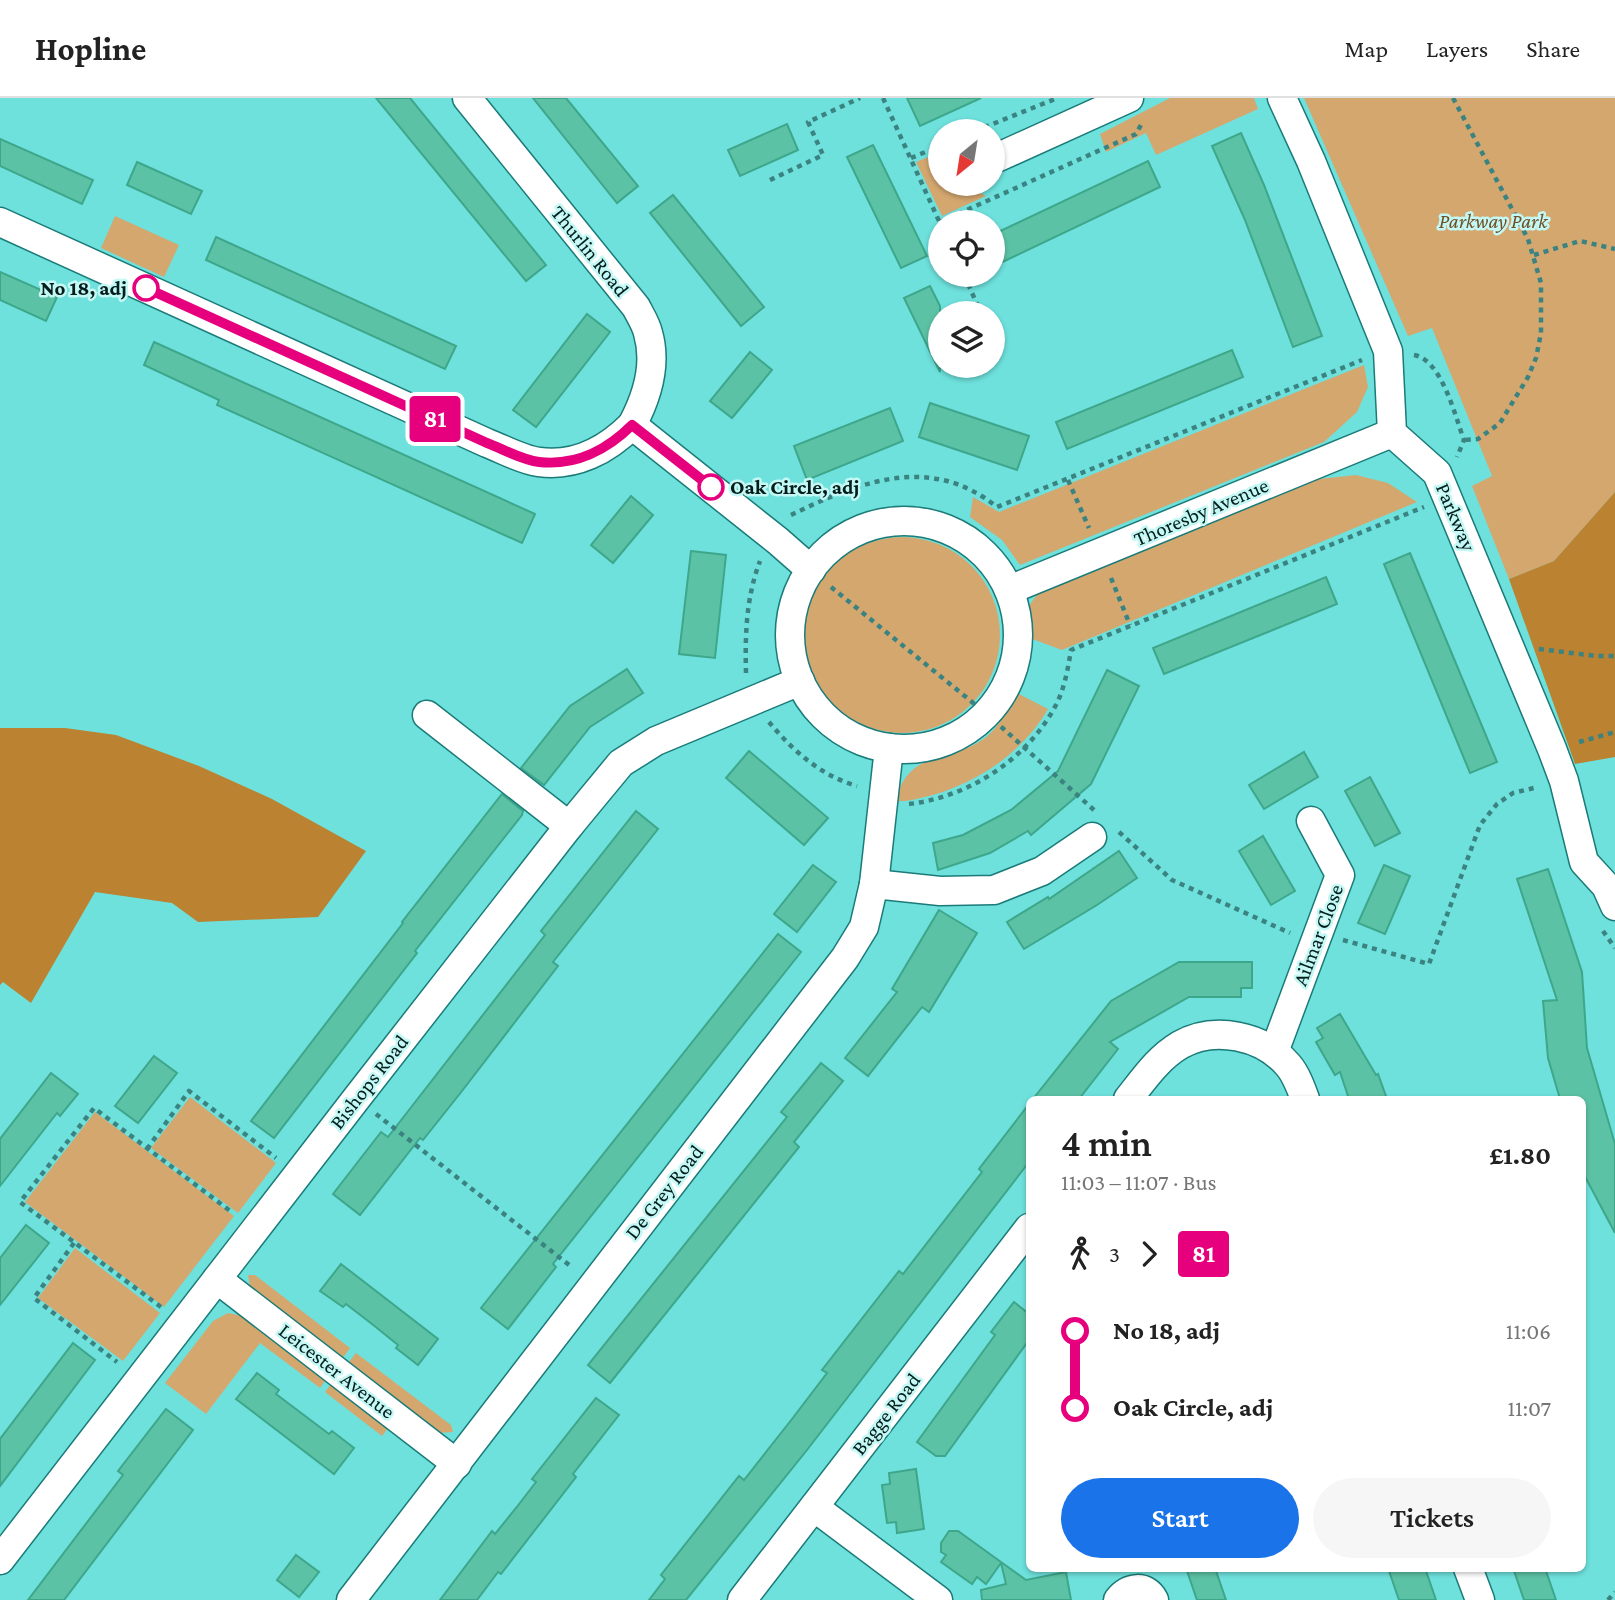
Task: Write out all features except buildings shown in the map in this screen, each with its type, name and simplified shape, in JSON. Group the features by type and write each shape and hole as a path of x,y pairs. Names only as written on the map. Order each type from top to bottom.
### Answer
{"street":[{"name":"Thurlin Road","path":"467,98 636,307 648,332 651,356 649,382 643,405 632,425"},
{"path":"1005,154 1129,98"},
{"path":"1282,98 1311,161 1388,351 1392,433"},
{"path":"0,222 487,443 537,462 563,462 586,457 618,439 632,425 811,570"},
{"name":"Parkway","path":"1392,433 1443,485 1564,781 1584,862 1606,886 1615,906"},
{"name":"Thoresby Avenue","path":"1009,590 1392,433"},
{"path":"906,520 928,523 949,529 968,540 999,570 1016,611 1017,654 1011,675 988,715 953,738 933,745 911,748 889,748 870,744 835,726 809,698 800,681 790,642 791,622 801,584 811,570 826,551 844,538 863,528 884,522 906,520"},
{"name":"Bishops Road","path":"0,1560 355,1099 569,825 621,763 656,741 800,681"},
{"path":"427,715 569,825"},
{"name":"De Grey Road","path":"351,1600 845,958 864,927 874,884 889,748"},
{"name":"Ailmar Close","path":"1274,1052 1340,875 1311,821"},
{"path":"874,884 940,891 994,890 1042,870 1103,827"},
{"path":"1130,1096 1163,1057 1182,1044 1202,1037 1226,1034 1252,1041 1274,1052 1290,1067 1304,1096"},
{"name":"Bagge Road","path":"742,1600 1026,1232"},
{"name":"Leicester Avenue","path":"217,1279 457,1464"},
{"path":"814,1507 938,1600"},
{"path":"1470,1572 1480,1600"},
{"path":"1118,1600 1135,1588 1143,1589 1152,1595 1154,1600"}],"path":[{"path":"770,180 823,155 808,122 860,98"},
{"path":"883,98 934,210"},
{"path":"1004,119 1049,100 1062,98"},
{"path":"1453,98 1528,239 1541,283 1541,333 1536,358 1516,400 1500,423 1478,439 1464,440"},
{"path":"967,210 1136,134 1143,122"},
{"path":"911,159 928,151"},
{"path":"1534,255 1580,241 1615,249"},
{"path":"1388,351 1420,356 1439,373 1464,440 1443,485 1071,650 1065,684 1043,726 1025,747 978,782 926,802 900,806 882,799 866,787 853,785 811,763 780,736 764,715 746,675 746,618 755,575 764,550 778,541 788,517 854,486 895,477 939,480 968,487 997,507 1367,357 1388,351"},
{"path":"811,570 988,715 1025,747 1103,827 1172,880 1316,938 1429,964 1480,825 1497,804 1513,793 1564,781"},
{"path":"1510,645 1615,656"},
{"path":"1552,749 1615,732"},
{"path":"147,1149 189,1091 298,1174"},
{"path":"355,1099 593,1283"},
{"path":"182,1323 20,1202 94,1108 254,1230"},
{"path":"74,1242 34,1298 139,1379"},
{"path":"1608,1600 1615,1592"}],"green space":[{"path":"1170,98 1254,98 1258,109 1156,155 1146,133 1106,152 1100,134"},
{"name":"Parkway Park","path":"1304,98 1615,98 1615,492 1554,561 1509,579 1472,486 1492,476 1432,328 1408,336"},
{"path":"928,157 928,187 916,162"},
{"path":"932,196 986,196 955,210 939,210"},
{"path":"115,216 179,245 164,277 101,248"},
{"path":"1364,365 1368,387 1357,412 1324,442 1020,565 1002,540 970,517 973,497 999,512"},
{"path":"1356,475 1388,483 1417,502 1062,650 1024,636 1028,610 1043,588 1309,480"},
{"path":"902,537 939,545 971,566 992,598 1000,635 992,672 971,704 939,725 902,733 865,725 833,704 812,672 804,635 812,598 833,566 865,545"},
{"path":"1017,693 1048,709 1026,739 1013,751 999,763 967,782 933,795 896,801 910,772 932,759 971,746 990,734"},
{"path":"190,1097 276,1163 238,1213 151,1148"},
{"path":"95,1112 234,1216 164,1307 25,1202"},
{"path":"75,1248 160,1313 123,1361 38,1298"},
{"path":"248,1275 255,1275 350,1348 339,1363 251,1291"},
{"path":"228,1313 243,1316 331,1372 320,1388 260,1343 206,1414 165,1383 213,1321"},
{"path":"356,1353 451,1425 453,1432 437,1433 345,1367"},
{"path":"336,1377 394,1420 382,1436 325,1392"}],"shaded area":[{"path":"1615,492 1615,757 1575,764 1509,579 1554,561"},
{"path":"0,728 65,728 116,735 199,766 272,799 366,851 318,917 198,922 172,903 95,892 31,1003 3,982 0,985"}],"bus line":[{"name":"81","path":"146,288 487,443 537,462 563,462 586,457 618,439 632,425 711,487"}],"place":[{"name":"No 18, adj","path":"146,288"},
{"name":"Oak Circle, adj","path":"711,487"}]}
